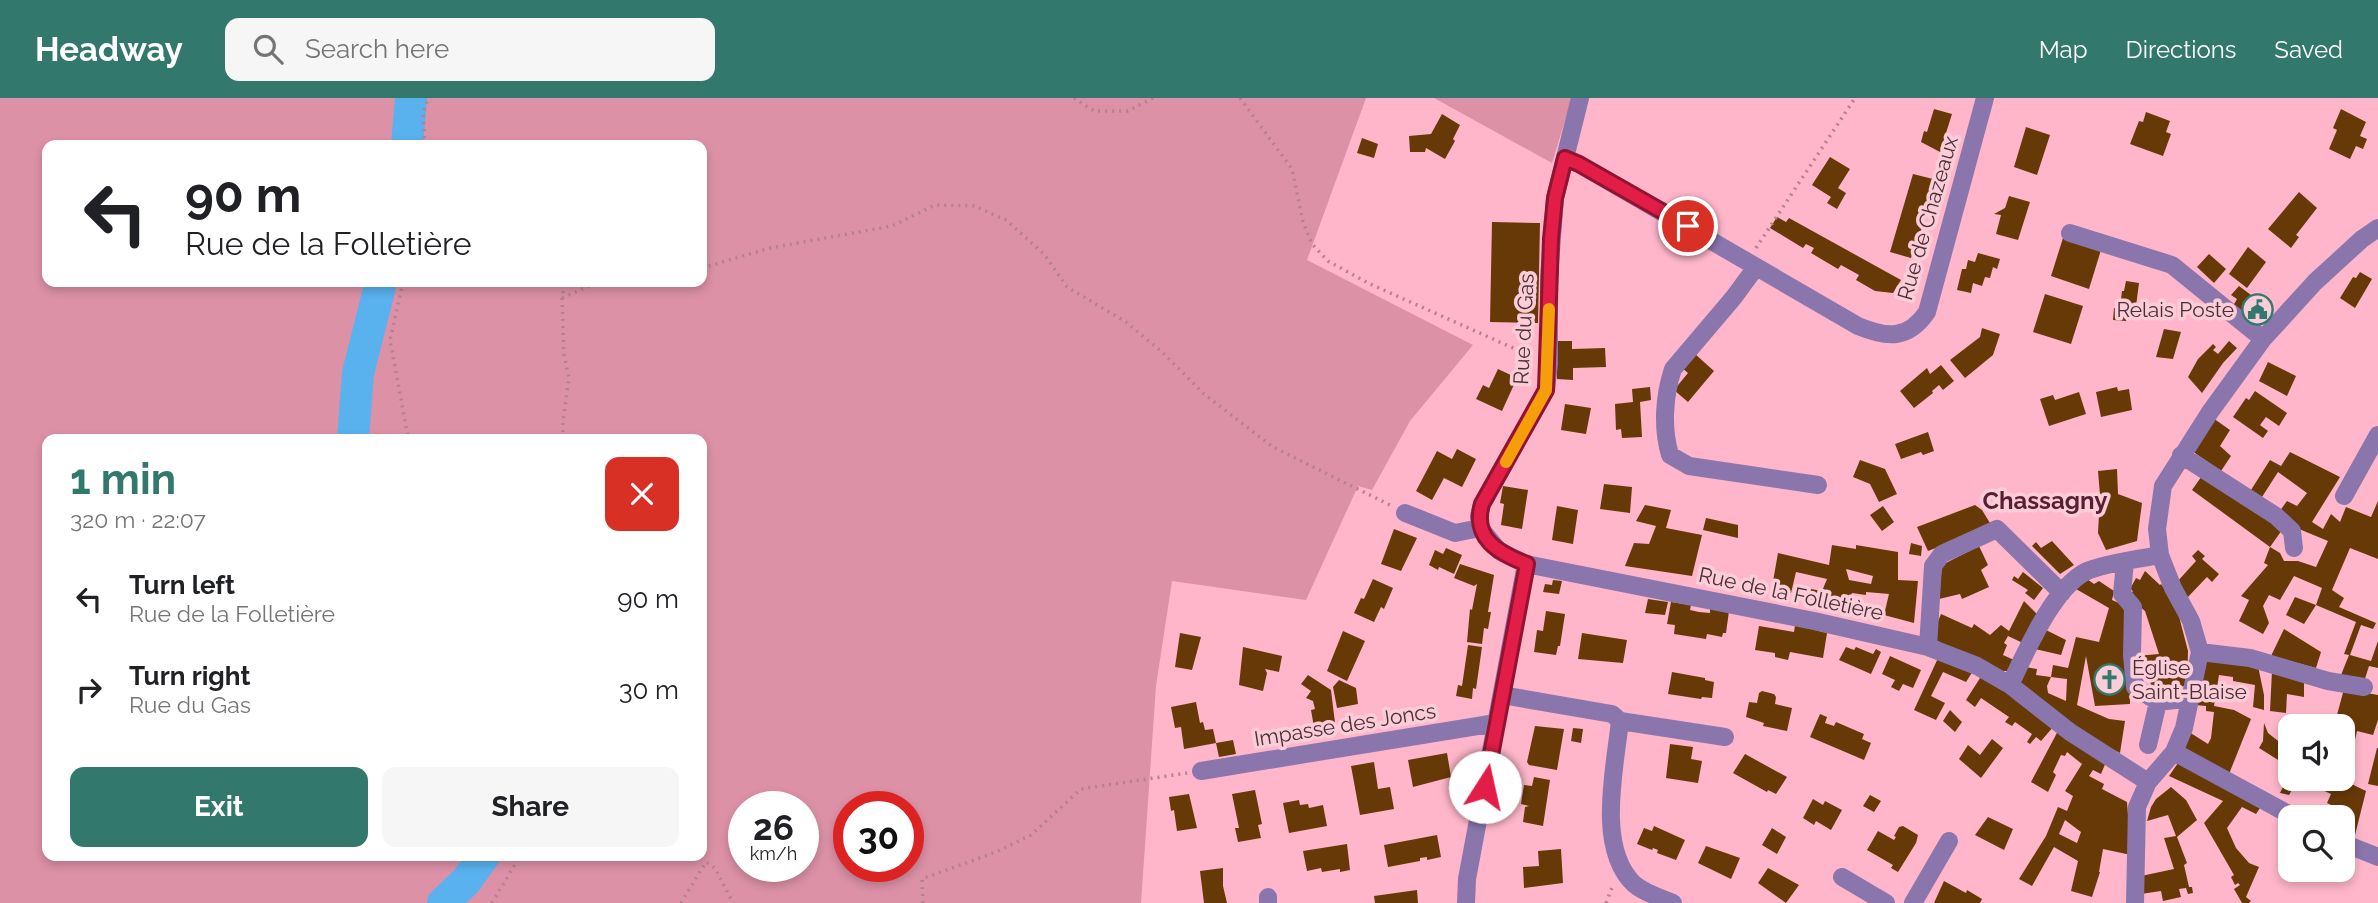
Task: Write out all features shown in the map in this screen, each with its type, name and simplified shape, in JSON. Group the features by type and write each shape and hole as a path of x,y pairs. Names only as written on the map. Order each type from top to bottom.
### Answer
{"street":[{"name":"Rue du Gas","path":"1480,528 1482,504 1546,390 1555,198 1580,98"},
{"name":"Rue de Chazeaux","path":"1565,158 1591,170 1873,332 1899,334 1918,324 1927,312 1985,98"},
{"path":"2135,903 2137,807 2148,782 2174,752 2184,728 2200,652 2191,621 2173,588 2160,555 2157,529 2163,486 2181,455 2263,339 2315,282 2378,228"},
{"path":"2070,233 2172,265 2263,339"},
{"path":"1756,267 1673,369 1669,383 1664,436 1670,455 1689,466 1818,485"},
{"path":"2344,496 2378,435"},
{"path":"2181,455 2276,516 2292,531 2294,548"},
{"path":"1405,513 1455,533 1480,528"},
{"name":"Rue de la Folletière","path":"1480,528 1499,551 1527,564 1814,621 1928,647 1977,666 2010,685 2070,732 2148,782"},
{"path":"1928,647 1933,566 1942,554 1997,529 2062,593"},
{"path":"2010,685 2039,624 2062,593 2085,572 2160,555"},
{"path":"2125,562 2122,594 2133,607 2132,655 2135,687 2158,702 2191,698"},
{"path":"1466,903 1467,879 1527,564"},
{"path":"2200,652 2250,658 2328,681 2364,687"},
{"path":"1502,695 1612,714 1620,721 1725,737"},
{"path":"2148,745 2158,702"},
{"path":"1620,721 1611,821 1613,847 1626,875 1636,887 1673,903"},
{"name":"Impasse des Joncs","path":"1201,771 1496,723"},
{"path":"2174,752 2278,808"},
{"path":"1913,903 1949,841"},
{"path":"2355,848 2378,857"},
{"path":"1842,877 1886,903"}],"path":[{"path":"425,140 424,114 428,98"},
{"path":"1074,98 1094,111 1128,111 1153,98"},
{"path":"1240,98 1292,169 1303,222 1312,244 1328,261 1368,283 1549,364"},
{"path":"1778,212 1855,98"},
{"path":"707,267 770,248 892,226 935,205 974,206 1006,220 1044,254 1067,287 1126,322 1161,351 1204,394 1273,447 1405,513"},
{"path":"402,287 390,341 408,434"},
{"path":"563,434 569,378 564,354 564,287"},
{"path":"562,298 587,287"},
{"path":"923,903 922,879 996,852 1031,835 1081,789 1201,771"},
{"path":"492,903 517,861"},
{"path":"681,903 706,862 715,868 733,903"}],"shaded area":[{"path":"0,98 1366,98 1307,260 1473,345 1410,421 1372,490 1358,486 1306,600 1172,581 1156,686 1141,903 0,903"},
{"path":"1434,98 1572,98 1552,163"}],"building":[{"path":"1934,109 1952,114 1940,152 1921,142"},
{"path":"2341,109 2366,122 2360,136 2367,139 2363,149 2356,146 2350,159 2329,149 2337,130 2333,128"},
{"path":"2146,112 2170,121 2166,132 2171,134 2163,156 2130,144 2139,121 2143,122"},
{"path":"1442,114 1460,125 1445,159 1426,148 1425,152 1410,152 1409,136 1431,134"},
{"path":"2026,127 2050,135 2037,175 2014,167"},
{"path":"1362,138 1378,144 1374,158 1357,153"},
{"path":"1830,157 1850,169 1838,188 1846,193 1837,209 1827,203 1831,197 1812,185"},
{"path":"1913,174 1933,179 1918,241 1916,240 1911,258 1890,252"},
{"path":"2299,192 2317,208 2296,235 2299,237 2291,248 2268,229"},
{"path":"2009,196 2030,202 2018,240 1996,234 2001,215 1994,214 2005,208"},
{"path":"1777,217 1786,222 1789,218 1901,280 1893,293 1875,291 1856,280 1859,275 1841,265 1838,269 1811,253 1814,248 1806,244 1803,248 1770,228"},
{"path":"1492,222 1540,223 1538,323 1490,322"},
{"path":"2063,238 2101,250 2089,289 2051,276"},
{"path":"2248,247 2266,262 2247,288 2229,274"},
{"path":"1978,253 2000,259 1997,269 1993,267 1990,278 1985,277 1982,286 1973,283 1971,293 1957,290 1962,269 1966,269 1968,260 1975,262"},
{"path":"2209,254 2226,269 2214,283 2197,267"},
{"path":"2360,272 2372,279 2355,308 2340,298 2353,277 2356,278"},
{"path":"2126,281 2139,283 2135,314 2128,313 2126,321 2113,320 2114,308 2120,308"},
{"path":"2239,286 2271,310 2256,326 2233,306 2237,299 2231,295"},
{"path":"2045,294 2083,306 2071,344 2033,332"},
{"path":"1982,328 2000,334 1993,355 1965,378 1950,360 1980,337"},
{"path":"2164,329 2181,332 2173,359 2156,357"},
{"path":"1556,341 1572,341 1572,349 1605,348 1606,367 1573,368 1573,380 1557,379"},
{"path":"2229,341 2237,348 2202,393 2188,377 2198,359 2213,344 2216,347 2213,350 2218,354"},
{"path":"1695,354 1714,371 1688,402 1674,390 1688,373 1682,368"},
{"path":"2268,362 2296,376 2287,396 2259,381"},
{"path":"1941,365 1954,381 1943,390 1939,385 1914,408 1900,391 1927,368 1930,374"},
{"path":"1498,369 1517,378 1502,411 1476,399 1483,385 1489,388"},
{"path":"1650,387 1651,400 1640,402 1642,437 1622,438 1621,429 1616,430 1615,404 1633,402 1632,389"},
{"path":"2117,387 2118,391 2129,389 2132,410 2101,417 2096,392"},
{"path":"2255,391 2287,413 2279,426 2266,417 2260,425 2268,431 2263,438 2233,417 2246,398 2249,400"},
{"path":"2079,392 2086,414 2049,426 2040,399 2053,395 2055,400"},
{"path":"1565,404 1591,408 1586,434 1561,430"},
{"path":"2213,418 2230,430 2220,446 2231,456 2221,471 2192,451"},
{"path":"1928,432 1934,451 1901,459 1895,444"},
{"path":"1457,449 1476,459 1462,487 1444,478 1432,500 1416,491 1437,451 1452,459"},
{"path":"2290,452 2340,477 2312,522 2323,529 2331,514 2340,522 2346,507 2371,517 2378,501 2378,559 2350,548 2332,590 2344,598 2339,607 2376,623 2373,629 2361,625 2350,655 2371,661 2378,641 2378,668 2369,666 2364,682 2341,675 2349,655 2344,654 2356,622 2316,605 2322,588 2294,576 2280,600 2269,595 2263,606 2269,623 2263,634 2239,621 2249,600 2241,596 2268,565 2264,563 2270,547 2280,553 2284,561 2298,561 2316,567 2328,541 2299,529 2279,512 2287,501 2297,506 2307,493 2278,472 2262,497 2251,490 2270,460 2281,466"},
{"path":"1860,460 1885,469 1897,494 1879,502 1870,484 1853,477"},
{"path":"2117,469 2118,494 2142,503 2137,541 2106,550 2098,533 2098,471"},
{"path":"2204,473 2282,530 2270,547 2192,490"},
{"path":"1604,484 1632,487 1630,513 1600,509"},
{"path":"1503,486 1528,490 1522,529 1501,525 1504,504 1500,503"},
{"path":"1645,505 1671,510 1666,528 1702,535 1692,576 1625,566 1634,543 1649,544 1656,526 1636,521"},
{"path":"1975,505 1982,510 1990,523 1984,529 1928,551 1917,527"},
{"path":"1557,506 1578,510 1573,544 1552,540"},
{"path":"1883,506 1894,522 1882,531 1870,515"},
{"path":"1706,518 1738,525 1738,538 1703,530"},
{"path":"1394,529 1417,538 1401,571 1381,564"},
{"path":"2052,541 2074,565 2060,574 2032,546 2036,542 2041,548"},
{"path":"1911,543 1922,546 1921,556 1909,554"},
{"path":"1832,545 1856,549 1856,545 1898,552 1898,580 1918,581 1914,623 1884,615 1889,594 1852,593 1846,605 1808,599 1811,589 1822,591 1827,579 1796,572 1791,593 1772,587 1778,553 1829,565","holes":["1846,569 1873,576 1871,584 1849,580"]},
{"path":"1979,546 1988,565 1981,570 1989,587 1962,599 1960,594 1939,599 1942,565"},
{"path":"1446,548 1462,555 1454,574 1429,565 1435,550 1443,554"},
{"path":"2198,550 2205,556 2202,559 2219,574 2212,582 2207,577 2186,599 2176,583 2196,561 2192,556"},
{"path":"1460,564 1494,575 1488,612 1491,612 1488,629 1484,628 1482,644 1467,642 1470,609 1472,610 1477,584 1474,586 1454,578"},
{"path":"2145,571 2161,584 2176,605 2188,651 2187,686 2151,689 2150,670 2137,671 2136,656 2159,654 2145,611 2128,597 2133,591 2130,589 2136,578 2140,580"},
{"path":"2023,572 2043,588 2034,600 2025,593 2028,590 2012,580 2014,576 2018,579"},
{"path":"1373,579 1393,588 1384,609 1381,607 1374,622 1354,613"},
{"path":"2087,579 2094,584 2099,581 2114,591 2112,600 2128,607 2130,704 2095,706 2086,656 2077,705 2109,719 2125,721 2120,753 2092,739 2019,689 2025,667 2037,669 2036,675 2051,677 2053,665 2068,668 2076,637 2099,642 2109,608 2076,589","holes":["2051,677 2067,679 2066,701 2048,693 2047,686"]},
{"path":"1553,580 1562,581 1559,594 1543,592 1545,584 1552,585"},
{"path":"2295,597 2316,605 2304,624 2286,615"},
{"path":"1648,599 1668,602 1665,615 1645,613"},
{"path":"2024,601 2039,616 2025,644 2008,636 2003,655 2014,660 2007,671 1993,671 1934,639 1933,633 1941,614 1972,628 1974,624 1990,635 2001,625 2009,631"},
{"path":"1671,602 1691,605 1690,610 1699,612 1710,613 1710,609 1729,611 1726,633 1723,633 1722,637 1707,634 1706,639 1674,634 1675,625 1667,624"},
{"path":"1546,611 1565,614 1556,655 1534,652 1537,630 1543,631"},
{"path":"1795,625 1827,633 1823,658 1790,652 1788,660 1775,657 1775,653 1755,650 1759,626 1794,632"},
{"path":"2044,629 2066,640 2061,655 2035,649"},
{"path":"2284,629 2321,652 2316,668 2271,656"},
{"path":"1343,631 1365,641 1347,681 1327,671"},
{"path":"1180,633 1201,637 1192,670 1175,667"},
{"path":"1582,633 1627,640 1623,663 1578,659"},
{"path":"1468,645 1482,647 1472,699 1456,696 1458,685 1462,686"},
{"path":"1243,647 1282,656 1279,672 1265,669 1267,673 1263,691 1239,685"},
{"path":"1846,647 1854,650 1856,647 1873,654 1876,649 1881,652 1871,674 1839,660"},
{"path":"1890,656 1921,670 1913,688 1903,684 1899,691 1891,687 1895,680 1882,674"},
{"path":"1939,656 1973,671 1966,682 1943,672 1931,696 1945,703 1936,720 1914,710"},
{"path":"2206,660 2258,666 2264,695 2264,710 2253,707 2255,685 2219,675 2214,706 2234,710 2251,719 2229,774 2185,748 2189,732 2208,744 2211,738 2214,712 2206,711 2206,706 2196,705"},
{"path":"2272,671 2304,680 2304,697 2287,694 2286,713 2270,711"},
{"path":"1672,672 1714,682 1712,698 1668,694"},
{"path":"1308,675 1331,690 1335,723 1314,727 1311,710 1315,709 1313,701 1306,698 1311,691 1301,684"},
{"path":"1982,675 2054,726 2041,741 2036,737 2030,744 2027,742 2032,734 2015,722 2012,726 2005,722 2009,717 1981,698 1975,707 1966,700"},
{"path":"1339,680 1356,688 1358,704 1337,708 1333,687"},
{"path":"2344,689 2378,695 2378,720 2373,735 2357,731 2355,740 2355,714 2337,714"},
{"path":"1762,691 1774,694 1775,704 1792,708 1787,731 1763,726 1764,723 1746,717 1749,702 1757,703"},
{"path":"1196,702 1200,723 1203,722 1205,730 1213,729 1216,743 1184,749 1181,727 1175,728 1171,707"},
{"path":"1950,710 1962,722 1955,732 1943,721"},
{"path":"1820,714 1827,717 1825,723 1834,726 1836,722 1864,734 1862,739 1871,743 1864,760 1810,737"},
{"path":"2264,723 2268,733 2278,741 2278,760 2259,748 2263,741"},
{"path":"1535,726 1564,729 1557,770 1529,765 1527,762"},
{"path":"1573,728 1583,729 1581,743 1571,741"},
{"path":"2059,729 2106,762 2101,774 2093,770 2089,776 2104,784 2102,789 2127,802 2131,855 2103,849 2100,872 2092,897 2071,891 2078,861 2054,847 2032,886 2019,879 2046,836 2058,807 2067,811 2073,796 2065,791 2082,764 2067,752 2065,756 2061,755 2048,792 2031,782","holes":["2065,820 2081,832 2077,843 2059,834"]},
{"path":"1992,739 2003,748 1981,778 1959,759 1968,745 1980,755"},
{"path":"1233,740 1236,754 1219,757 1216,743"},
{"path":"1670,744 1693,747 1691,759 1702,761 1698,783 1666,778"},
{"path":"2378,748 2378,786 2368,784"},
{"path":"1447,753 1451,777 1413,787 1408,760"},
{"path":"1745,754 1787,777 1776,794 1768,790 1767,792 1733,773"},
{"path":"1374,762 1378,789 1390,787 1394,809 1360,815 1351,766"},
{"path":"2178,763 2260,808 2256,814 2242,807 2227,828 2236,848 2249,863 2259,867 2246,897 2251,901 2249,903 2242,903 2234,889 2240,885 2235,885 2231,877 2234,875 2204,823 2223,801 2169,776"},
{"path":"1534,777 1550,780 1543,826 1523,822 1525,807 1529,806 1521,804 1524,785 1532,786"},
{"path":"2355,786 2366,791 2355,835 2355,805 2331,805 2327,803 2331,794 2325,791 2355,791"},
{"path":"2171,787 2186,800 2197,820 2177,837 2187,863 2184,865 2193,893 2188,894 2186,888 2179,889 2181,897 2163,901 2161,891 2141,894 2141,876 2174,869 2164,838 2176,836 2168,815 2147,821 2156,799"},
{"path":"1255,790 1262,824 1258,825 1261,838 1238,842 1235,828 1239,828 1232,794"},
{"path":"1189,794 1197,828 1177,831 1169,797"},
{"path":"1870,795 1881,801 1874,812 1863,806"},
{"path":"1813,799 1823,805 1825,801 1842,810 1831,830 1816,821 1814,825 1803,818"},
{"path":"1299,800 1300,805 1308,804 1309,808 1323,805 1327,826 1289,833 1283,803"},
{"path":"1988,817 2013,829 2004,850 1975,835"},
{"path":"1654,826 1685,840 1676,860 1657,853 1658,850 1637,844 1644,828 1652,831"},
{"path":"1903,826 1918,835 1898,872 1891,868 1893,865 1867,850 1878,831 1894,840 1899,827"},
{"path":"1772,828 1786,837 1777,854 1762,845"},
{"path":"1437,835 1441,857 1427,860 1427,857 1420,858 1420,861 1388,867 1384,845"},
{"path":"1347,844 1350,870 1322,872 1321,868 1307,871 1303,851"},
{"path":"1706,846 1740,858 1731,879 1698,863"},
{"path":"1561,849 1563,883 1524,888 1523,867 1539,866 1538,851"},
{"path":"1223,868 1227,903 1204,903 1200,871"},
{"path":"1768,868 1799,885 1786,903 1758,883"},
{"path":"1944,881 1982,899 1980,903 1934,903"},
{"path":"1417,890 1418,903 1375,903 1374,896"}],"waterway":[{"path":"407,140 411,98"},
{"path":"353,434 358,373 380,287"},
{"path":"443,903 466,881 480,861"}],"slow traffic":[{"path":"1506,462 1546,390 1549,309"}],"place":[{"name":"Relais Poste","path":"2257,310"},
{"name":"Église Saint-Blaise","path":"2109,680"}],"district":[{"name":"Chassagny","path":"2045,501"}],"route":[{"path":"1485,787 1527,564 1499,551 1480,528 1479,516 1482,504 1546,390 1549,364 1551,239 1555,198 1565,158 1688,226"}]}
